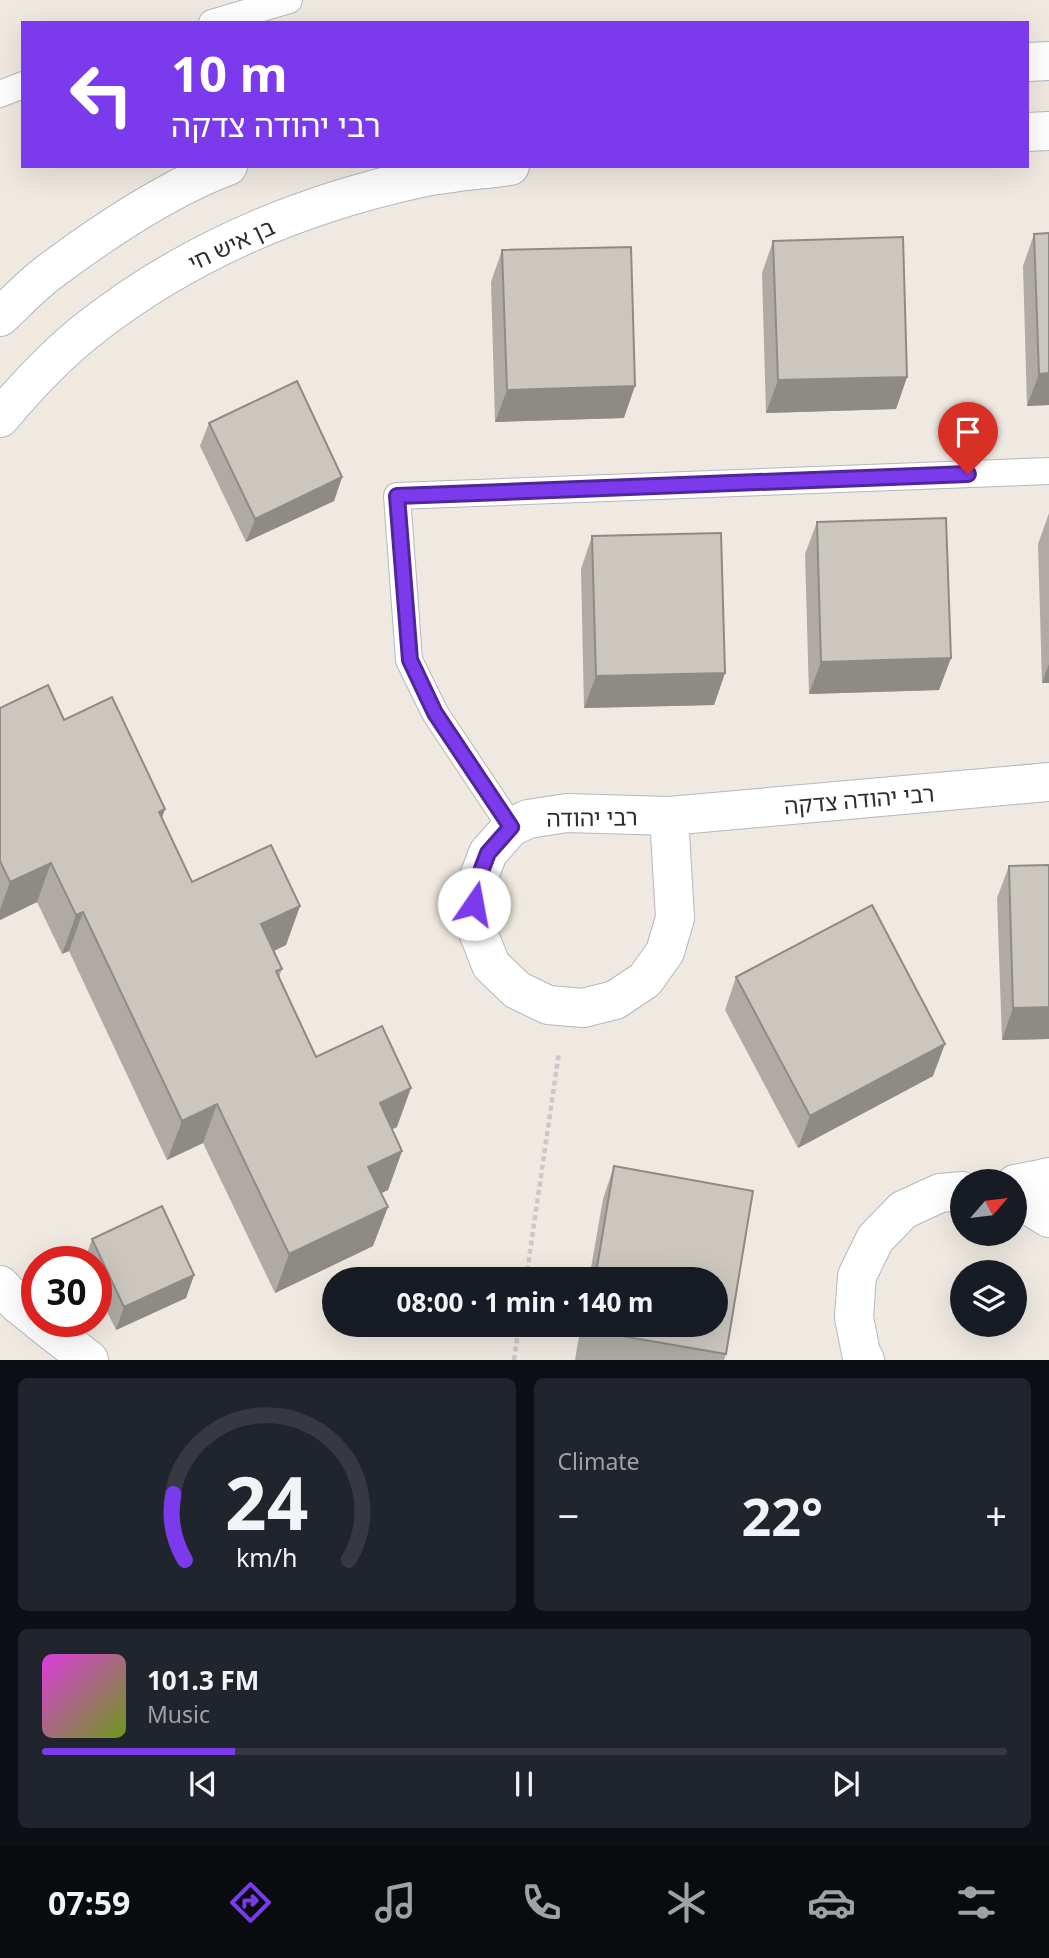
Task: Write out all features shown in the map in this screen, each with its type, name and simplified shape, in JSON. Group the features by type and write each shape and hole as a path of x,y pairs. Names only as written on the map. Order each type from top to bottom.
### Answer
{"street":[{"path":"1029,62 1049,61"},
{"path":"1029,132 1049,131"},
{"path":"0,317 46,275 131,215 222,168"},
{"name":"בן איש חי","path":"0,418 24,390 90,329 167,275 240,236 325,204 422,178 495,168"},
{"name":"רבי יהודה צדקה","path":"669,816 1049,782"},
{"name":"רבי יהודה","path":"567,813 669,816 675,918 665,952 645,980 615,1000 583,1008 548,1005 516,990 491,965 474,922 475,887 488,853 511,827 528,819 567,813"},
{"path":"1027,1182 1049,1177"},
{"path":"866,1360 861,1353 854,1317 857,1276 874,1239 903,1210 940,1193 950,1192"},
{"path":"1027,1204 1049,1217"},
{"path":"0,1285 21,1306"},
{"path":"838,1360 854,1317"},
{"path":"60,1337 89,1360"}],"lane":[{"path":"219,21 289,0"},
{"path":"0,94 21,86"},
{"path":"511,827 435,713 410,660 397,496 1049,471"}],"path":[{"path":"528,1267 566,1006"},
{"path":"514,1360 517,1337"}],"building":[{"path":"1049,233 1049,373 1039,374 1034,234"},
{"path":"903,237 907,377 778,380 773,241"},
{"path":"631,247 635,386 507,390 502,250"},
{"path":"297,381 342,477 255,519 209,423"},
{"path":"946,518 951,658 821,662 817,522"},
{"path":"721,533 725,673 596,676 592,536"},
{"path":"48,685 64,720 112,697 165,809 159,812 192,882 271,845 300,906 261,924 282,969 276,971 316,1057 382,1026 411,1088 380,1103 402,1151 368,1167 388,1207 289,1254 217,1104 182,1121 83,912 76,915 51,863 10,882 0,861 0,708"},
{"path":"1049,865 1049,1007 1013,1008 1009,866"},
{"path":"872,905 945,1044 810,1116 736,977"},
{"path":"614,1166 753,1191 726,1354 628,1337 728,1337 728,1267 597,1267"},
{"path":"162,1206 194,1275 124,1307 112,1282 112,1246 95,1246 92,1239"}],"route":[{"path":"474,904 475,887 488,853 511,827 435,713 410,660 397,496 968,474"}]}
